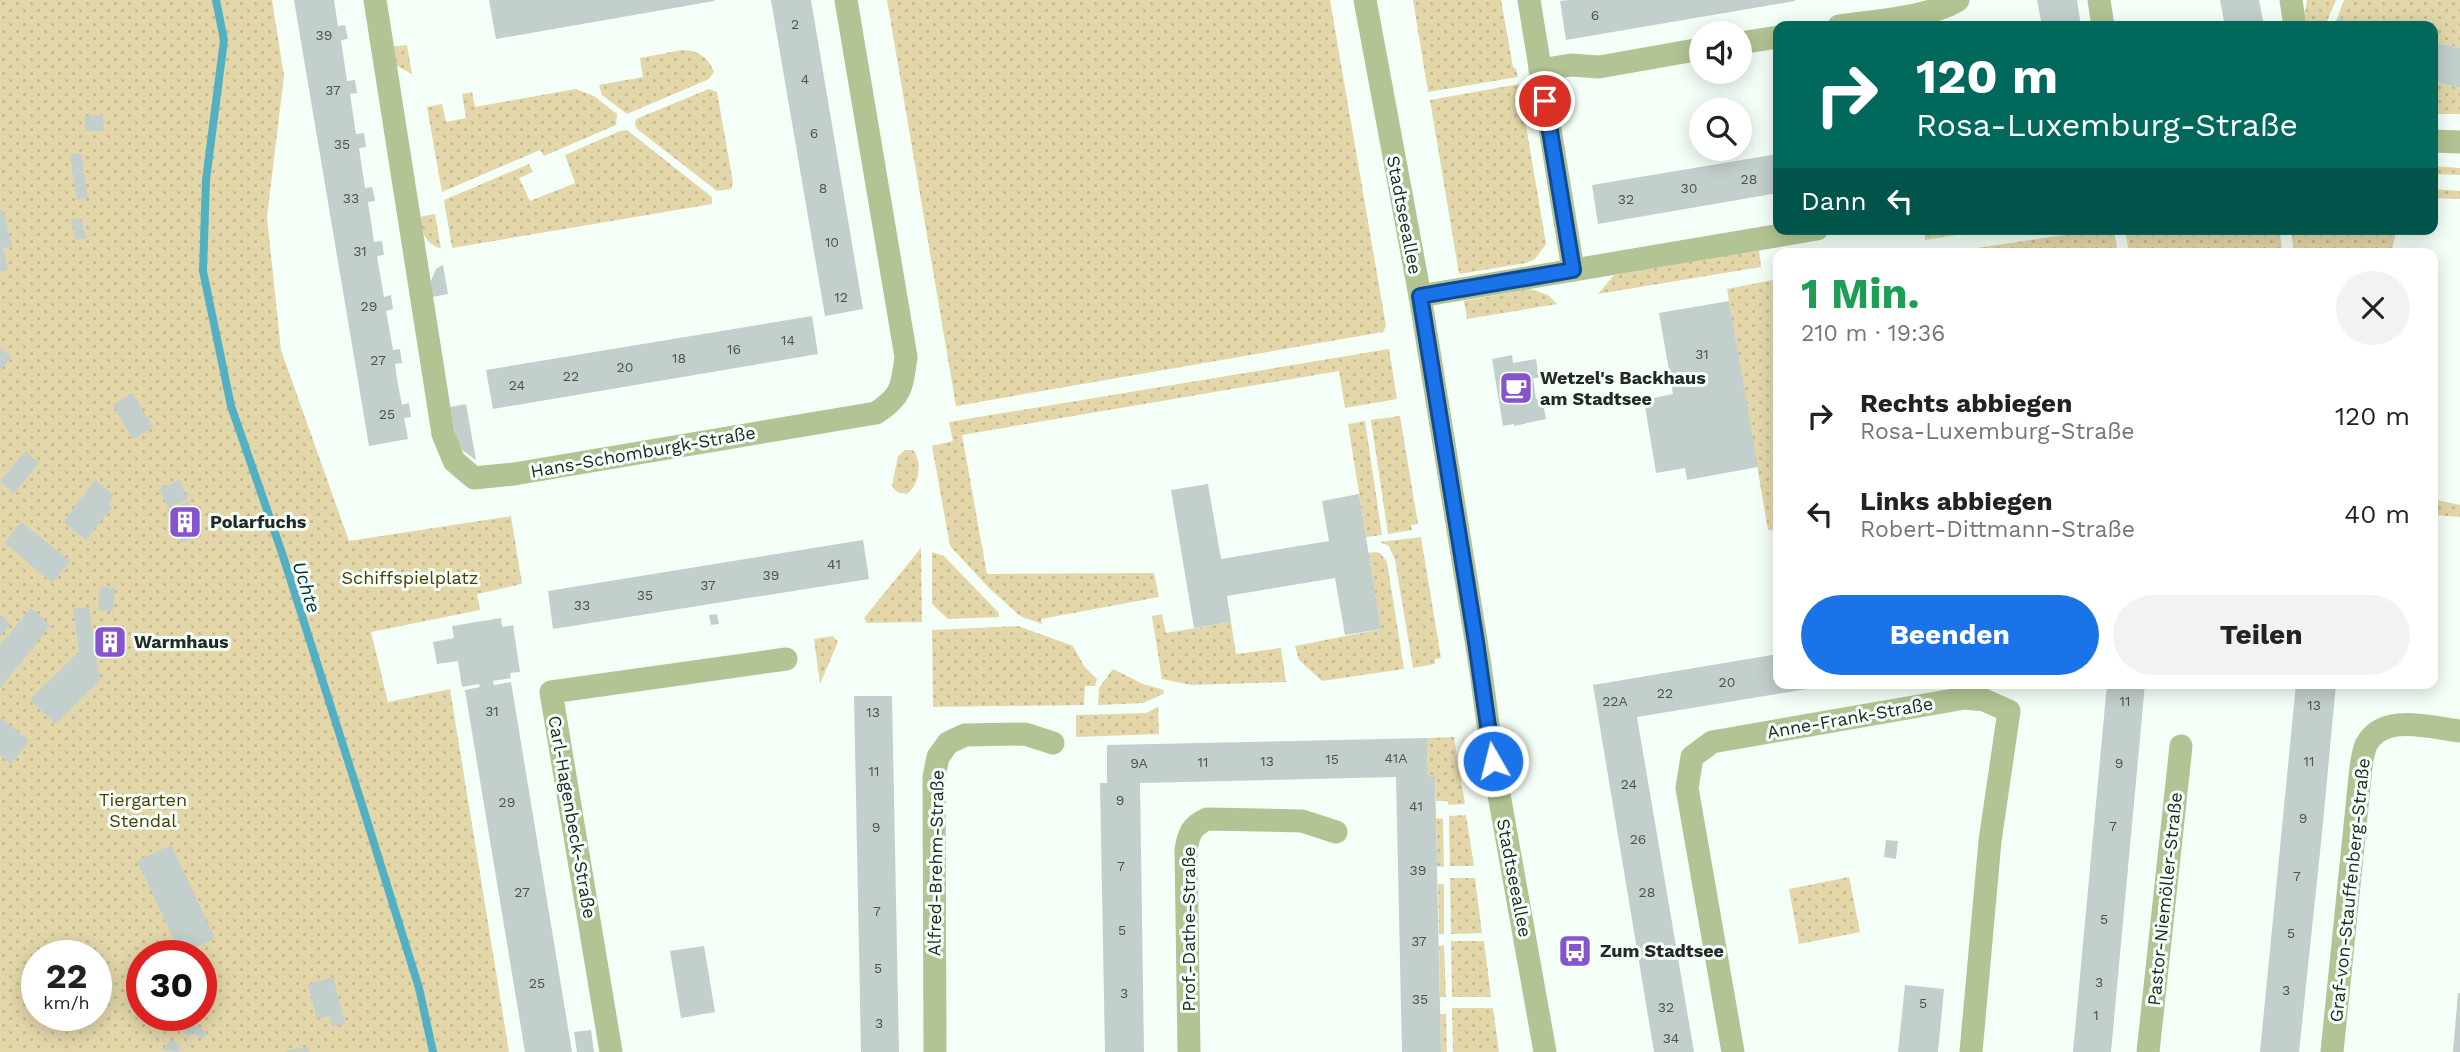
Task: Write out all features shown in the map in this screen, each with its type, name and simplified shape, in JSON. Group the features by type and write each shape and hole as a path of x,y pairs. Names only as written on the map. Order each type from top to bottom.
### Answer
{"street":[{"name":"Hans-Schomburgk-Straße","path":"375,0 443,434 454,461 474,478 514,474 876,413 891,403 902,385 906,357 846,0"},
{"name":"Stadtseeallee","path":"1365,0 1420,296 1493,761 1545,1052"},
{"path":"1529,0 1573,270"},
{"path":"1868,21 1933,10 1949,6 1958,0"},
{"path":"2099,0 2102,21"},
{"path":"2291,0 2294,21"},
{"path":"1752,41 1773,38"},
{"path":"1539,70 1571,65 1600,67 1689,52"},
{"path":"2438,141 2460,142"},
{"path":"1420,296 1781,235"},
{"name":"Carl-Hagenbeck-Straße","path":"611,1052 551,692 786,659"},
{"name":"Anne-Frank-Straße","path":"1733,1052 1687,788 1692,757 1712,741 1965,698 1984,700 2009,711 1990,841 1971,1052"},
{"name":"Graf-von-Stauffenberg-Straße","path":"2332,1052 2361,767 2367,745 2380,730 2396,724 2460,731"},
{"name":"Alfred-Brehm-Straße","path":"935,1052 934,777 938,757 948,743 965,735 1026,734 1054,743"},
{"name":"Pastor-Niemöller-Straße","path":"2148,1052 2181,746"},
{"name":"Prof.-Dathe-Straße","path":"1189,1052 1186,849 1189,832 1197,823 1207,819 1302,821 1336,832"}],"green space":[{"path":"0,0 272,0 284,76 267,217 281,350 349,541 511,516 522,584 477,594 480,610 371,632 388,702 450,689 509,1052 0,1052"},
{"path":"887,0 1330,0 1386,326 1383,332 956,406"},
{"path":"1413,0 1501,0 1513,67 1518,77 1428,92"},
{"path":"2307,0 2336,0 2327,21 2306,21"},
{"path":"2344,0 2460,0 2460,48 2438,43 2438,21 2349,21 2337,18"},
{"path":"407,45 412,74 394,64 391,47"},
{"path":"682,50 698,53 709,62 714,72 709,79 627,114 602,95 599,85 643,77 640,58"},
{"path":"2438,83 2460,88 2460,114 2438,114"},
{"path":"1519,84 1546,244 1535,259 1526,263 1459,274 1430,100"},
{"path":"576,89 594,96 617,114 616,125 544,156 540,150 442,192 427,107 442,104 446,122 466,118 462,94 472,92 475,107"},
{"path":"709,89 717,92 733,182 731,189 717,191 637,129 635,124 636,119"},
{"path":"627,130 712,197 712,204 452,248 444,200 529,164 533,172 519,178 530,201 575,183 565,155"},
{"path":"2438,166 2460,168 2460,175 2438,174"},
{"path":"2438,189 2460,191 2460,199 2438,198"},
{"path":"435,214 441,249 425,237 419,217"},
{"path":"1925,235 1956,235 1925,240"},
{"path":"2064,235 2115,235 2117,248 1977,248"},
{"path":"2126,235 2280,235 2282,248 2128,248"},
{"path":"2292,235 2396,235 2392,248 2293,248"},
{"path":"1759,249 1761,267 1598,294 1614,275"},
{"path":"1773,280 1773,530 1768,530 1727,289"},
{"path":"1530,289 1548,295 1557,304 1467,319 1464,301"},
{"path":"1389,349 1397,399 1345,408 1339,371 962,435 987,574 1154,573 1159,597 1041,619 1042,624 1020,616 988,587 950,546 932,446 953,441 949,422"},
{"path":"1400,416 1418,524 1411,525 1412,530 1388,534 1371,420"},
{"path":"1365,421 1382,535 1366,537 1348,424"},
{"path":"905,450 913,450 919,467 914,485 907,494 896,491 892,485 898,456"},
{"path":"2438,500 2460,505 2460,517 2438,515"},
{"path":"1421,537 1441,658 1435,659 1435,664 1413,668 1395,560 1389,546 1380,542"},
{"path":"921,548 922,622 867,623 864,618"},
{"path":"932,552 944,556 999,613 999,617 948,619 932,604"},
{"path":"1368,553 1380,553 1387,562 1404,669 1322,681 1299,660 1295,646 1381,629"},
{"path":"1162,614 1166,633 1231,622 1236,654 1281,648 1286,682 1191,685 1162,679 1152,616"},
{"path":"1018,626 1073,646 1084,666 1097,679 1095,686 1085,686 1084,705 933,707 932,630"},
{"path":"833,636 838,642 820,684 814,639"},
{"path":"1113,669 1143,684 1164,690 1163,694 1143,703 1098,705 1099,688"},
{"path":"1158,707 1159,734 1076,737 1076,715 1146,713"},
{"path":"1454,737 1465,804 1448,805 1448,801 1436,801 1435,777 1428,777 1427,738"},
{"path":"1466,815 1474,866 1450,866 1449,816"},
{"path":"1436,818 1443,819 1444,867 1437,866"},
{"path":"1849,877 1860,932 1799,944 1789,889"},
{"path":"1450,878 1475,878 1482,933 1451,934"},
{"path":"1438,884 1444,884 1444,934 1439,934"},
{"path":"1451,941 1484,941 1491,997 1452,997"},
{"path":"1444,945 1446,997 1440,997 1439,946"},
{"path":"1452,1008 1493,1008 1499,1052 1453,1052"},
{"path":"1440,1014 1446,1014 1447,1052 1441,1052"}],"building":[{"path":"294,0 334,0 338,26 345,25 348,39 341,40 347,81 355,80 357,93 350,94 356,134 364,133 366,147 359,148 365,188 372,187 375,201 368,202 374,242 382,241 384,255 377,256 384,297 391,295 393,309 386,311 393,350 400,349 402,363 395,364 402,405 409,403 411,417 404,418 408,439 369,446"},
{"path":"489,0 714,0 714,1 496,39"},
{"path":"771,0 811,0 863,309 825,316"},
{"path":"2037,0 2077,0 2080,21 2041,21"},
{"path":"2220,0 2259,0 2263,21 2224,21"},
{"path":"1560,1 1795,1 1566,40"},
{"path":"2438,43 2460,48 2460,88 2438,82"},
{"path":"103,115 104,131 85,131 85,116"},
{"path":"81,153 88,198 77,200 70,155"},
{"path":"1773,155 1773,194 1598,224 1592,185 1736,161 1752,161 1752,158"},
{"path":"0,210 3,210 12,246 3,248 8,269 0,271"},
{"path":"80,218 86,238 76,240 71,220"},
{"path":"443,265 448,294 432,297 430,283 436,269"},
{"path":"1729,301 1758,467 1687,480 1685,468 1656,473 1644,400 1673,394 1659,313"},
{"path":"812,316 818,354 493,409 486,370"},
{"path":"0,348 11,357 0,371"},
{"name":"Wetzel's Backhaus am Stadtsee","path":"1512,355 1513,363 1536,359 1539,378 1533,378 1536,399 1542,398 1546,419 1503,426 1492,359"},
{"path":"132,393 153,427 133,439 113,405"},
{"path":"466,404 476,460 462,450 456,440 450,407"},
{"path":"25,451 39,463 14,493 0,482"},
{"path":"95,480 114,495 108,503 112,507 86,540 63,522"},
{"path":"179,480 188,499 168,508 159,489"},
{"path":"1208,484 1221,559 1329,541 1322,501 1359,494 1381,629 1345,635 1335,578 1227,596 1231,622 1194,628 1171,490"},
{"name":"Polarfuchs","path":"188,501 203,533 182,543 167,511"},
{"path":"21,522 70,561 52,583 5,543"},
{"path":"863,540 869,579 553,629 548,591"},
{"path":"100,587 115,588 113,611 98,610"},
{"path":"89,607 101,679 55,724 30,699 79,652 73,609"},
{"path":"31,608 51,625 0,688 0,645"},
{"path":"0,614 11,624 0,637"},
{"path":"717,614 719,624 711,625 709,615"},
{"path":"501,618 502,627 513,625 520,672 510,673 511,678 493,681 494,685 511,682 572,1052 525,1052 465,690 480,687 479,684 462,687 458,661 437,664 433,642 454,638 452,626"},
{"name":"Warmhaus","path":"101,626 120,626 120,659 101,659"},
{"path":"1773,655 1773,689 1808,689 1637,717 1694,1052 1654,1052 1593,685"},
{"path":"2107,689 2145,689 2111,1052 2073,1052"},
{"path":"2296,689 2336,689 2299,1052 2260,1052"},
{"path":"854,696 892,696 899,1052 861,1052"},
{"path":"0,717 29,741 11,764 0,755"},
{"path":"1427,738 1428,777 1435,776 1441,1052 1402,1052 1396,777 1140,783 1144,1052 1105,1052 1100,783 1107,783 1107,745"},
{"path":"1886,840 1898,841 1896,859 1884,857"},
{"path":"171,845 215,938 174,940 137,861"},
{"path":"704,946 715,1012 681,1018 670,951"},
{"path":"333,977 345,1024 332,1027 329,1016 317,1019 308,984"},
{"path":"1905,985 1944,989 1938,1052 1898,1052"},
{"path":"2458,993 2460,1052 2453,1052"},
{"path":"591,1030 594,1052 577,1052 574,1032"},
{"path":"182,1031 207,1033 202,1039 192,1032 189,1036"},
{"path":"171,1039 181,1047 178,1052 163,1050"},
{"path":"308,1047 309,1052 285,1052 285,1051"}],"waterway":[{"name":"Uchte","path":"216,0 224,40 206,180 203,271 231,406 282,553 363,808 419,988 433,1052"}],"place":[{"name":"Wetzel's Backhaus am Stadtsee","path":"1516,388"},
{"name":"Polarfuchs","path":"185,522"},
{"name":"Warmhaus","path":"110,642"},
{"name":"Zum Stadtsee","path":"1575,951"}],"route":[{"path":"1493,761 1420,296 1573,270 1545,101"}],"park label":[{"name":"Schiffspielplatz","path":"410,578"},
{"name":"Tiergarten Stendal","path":"143,810"}]}
